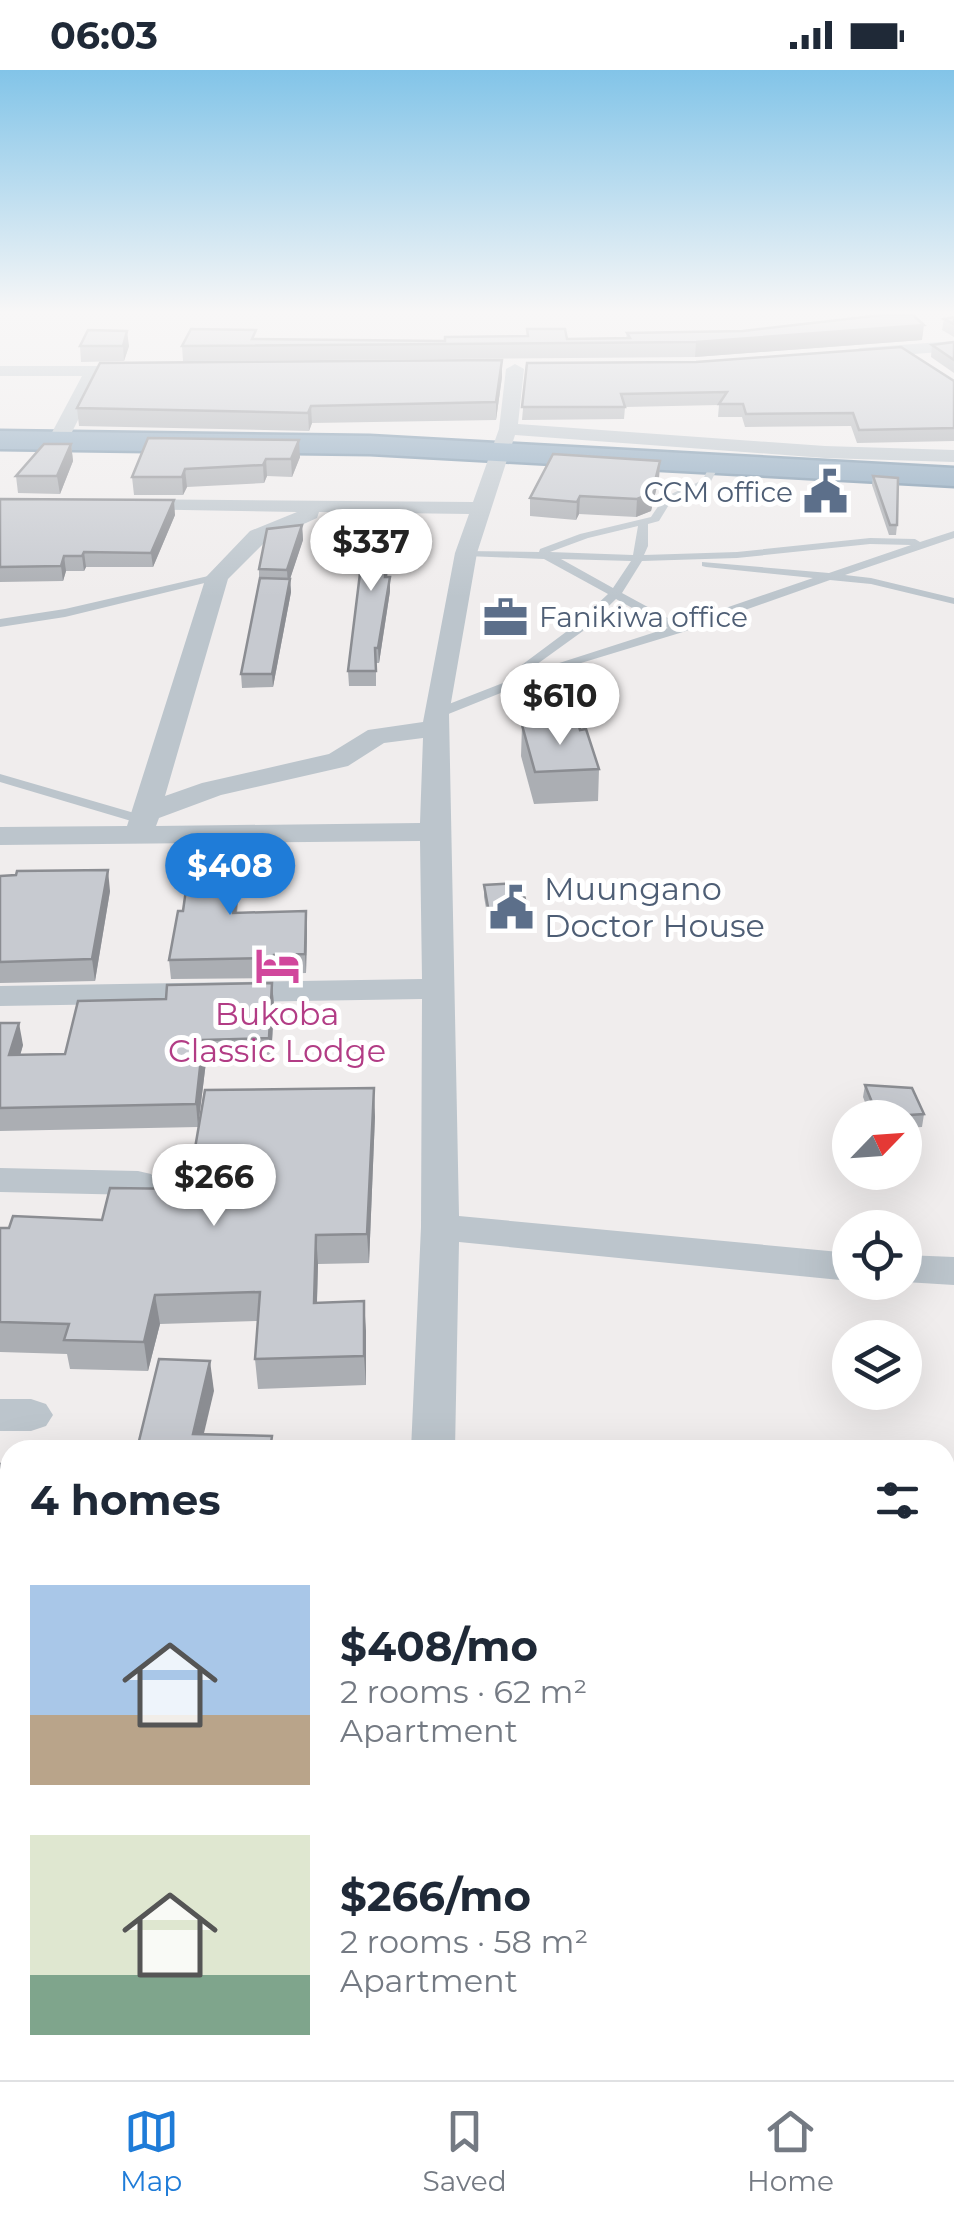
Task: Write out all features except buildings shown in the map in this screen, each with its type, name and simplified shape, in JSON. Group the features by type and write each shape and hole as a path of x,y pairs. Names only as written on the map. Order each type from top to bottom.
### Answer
{"highway":[{"path":"0,440 331,444 504,440 716,462 954,477"}],"street":[{"path":"58,440 74,409"},
{"path":"433,1440 440,1227 436,721 466,554 504,440 509,409"},
{"path":"504,440 954,456"},
{"path":"104,503 480,508"},
{"path":"142,823 217,577 258,536 286,522 339,506"},
{"path":"142,823 212,789 338,760 377,736 436,721"},
{"path":"0,836 142,823 434,832"},
{"path":"0,996 439,989"},
{"path":"0,1180 138,1182"},
{"path":"440,1227 832,1266"},
{"path":"922,1270 954,1271"}],"lane":[{"path":"539,555 584,536 642,524 659,516 668,499 704,486 712,478 716,462"},
{"path":"436,721 496,687 568,636 614,594 641,556 645,536 642,524"},
{"path":"496,687 954,534"},
{"path":"466,554 677,557 739,554 860,539 925,543"},
{"path":"539,555 679,629"},
{"path":"677,557 738,568 890,584 954,601"},
{"path":"0,623 66,613 217,577"},
{"path":"0,778 142,823"}],"place":[{"name":"CCM office","path":"826,492"},
{"name":"Fanikiwa office","path":"506,617"},
{"name":"Muungano Doctor House","path":"511,907"},
{"name":"Bukoba Classic Lodge","path":"277,966"}]}
